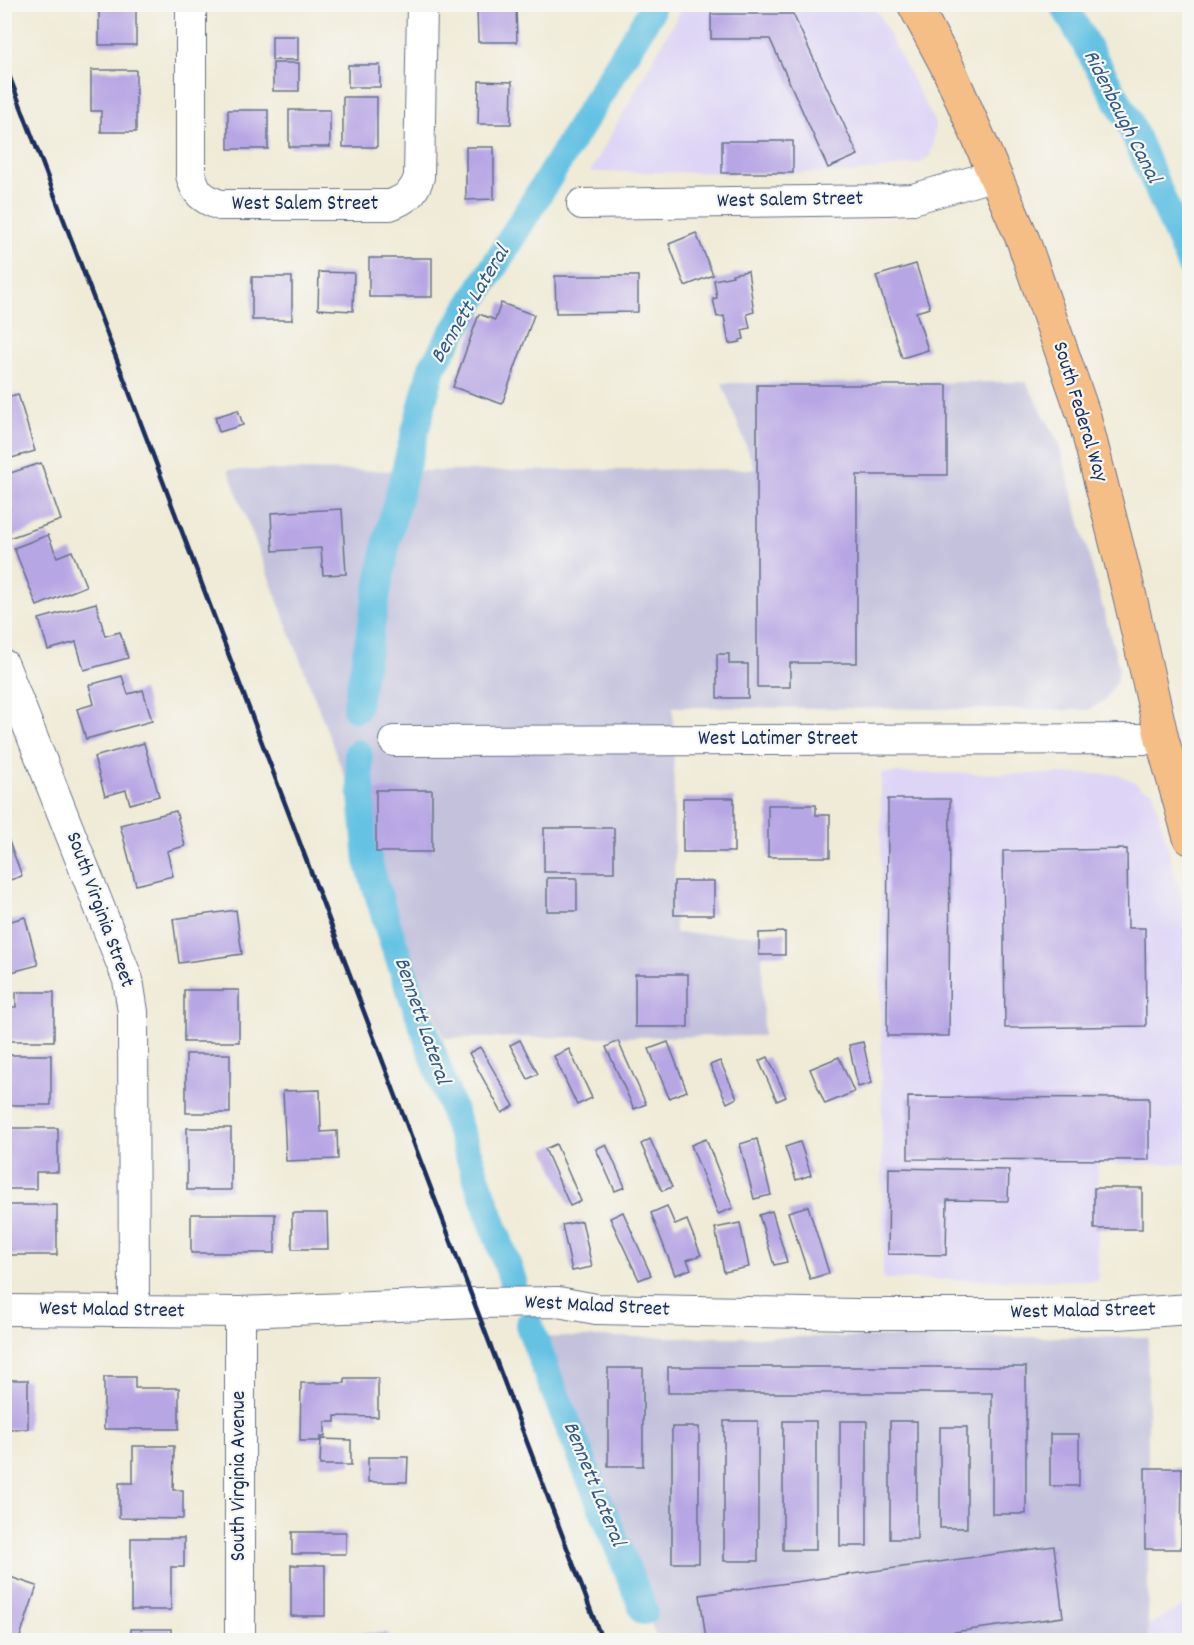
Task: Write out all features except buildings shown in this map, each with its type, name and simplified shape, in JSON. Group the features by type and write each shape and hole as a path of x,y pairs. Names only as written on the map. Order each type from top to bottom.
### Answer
{"main road":[{"name":"South Federal Way","path":"914,4 948,68 1023,240 1084,416 1130,597 1162,739 1190,838"}],"street":[{"name":"West Salem Street","path":"191,4 191,175 200,195 220,204 390,204 410,195 419,177 422,4"},
{"name":"West Salem Street","path":"582,204 887,201 913,199 995,175"},
{"name":"South Virginia Street","path":"4,664 128,980 133,1012 134,1310"},
{"name":"West Latimer Street","path":"394,741 1162,739"},
{"name":"West Malad Street","path":"4,1310 240,1312 475,1302 558,1302 596,1309 855,1314 1118,1314 1190,1309"},
{"name":"South Virginia Avenue","path":"240,1312 240,1641"}],"shaded area":[{"path":"874,5 935,123 934,142 930,156 920,163 854,173 590,172 683,6"},
{"path":"1026,382 1058,441 1119,667 1116,683 1104,701 1088,710 673,707 675,933 762,935 763,1036 444,1038 228,470 755,469 722,383"},
{"path":"881,773 1117,774 1135,782 1141,788 1153,791 1189,928 1189,1164 1098,1164 1098,1281 883,1279"},
{"path":"545,1337 1148,1337 1148,1640 657,1640"},
{"path":"1189,1603 1189,1640 1148,1640 1148,1625"}],"waterway":[{"name":"Bennett Lateral","path":"356,709 387,540 432,367 650,13 652,4"},
{"name":"Ridenbaugh Canal","path":"1063,4 1128,119 1190,264"},
{"name":"Bennett Lateral","path":"358,753 368,861 390,933 513,1281"},
{"name":"Bennett Lateral","path":"529,1325 644,1611"}],"railway":[{"path":"4,62 602,1640"}]}
